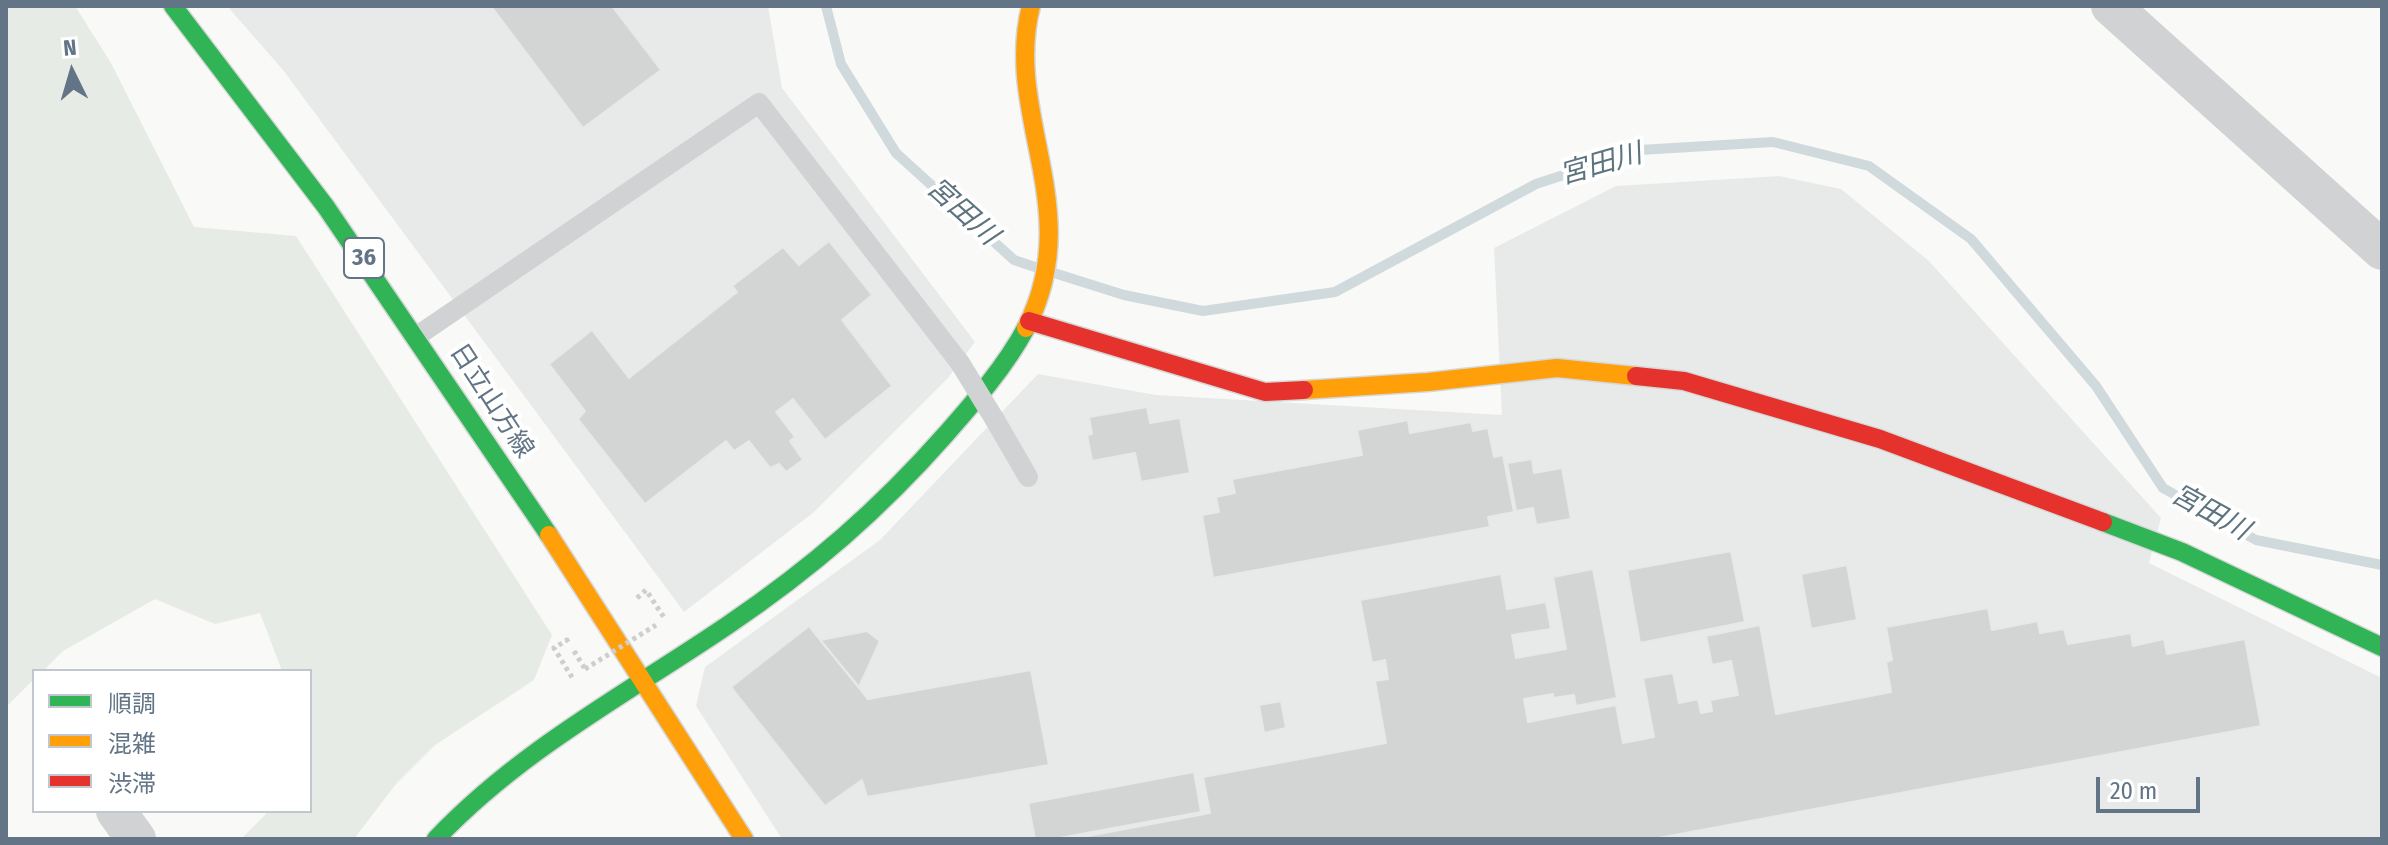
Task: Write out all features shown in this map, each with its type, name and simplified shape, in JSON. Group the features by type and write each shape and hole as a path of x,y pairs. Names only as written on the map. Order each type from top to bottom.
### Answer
{"street":[{"name":"日立山方線","path":"173,6 328,206 644,681 744,839"},
{"path":"444,836 527,757 644,681 808,566 898,489 1000,367 1039,300 1050,245 1044,166 1024,57 1024,26 1031,6"},
{"path":"2111,6 2382,250"},
{"path":"1029,321 1265,392 1428,382 1557,368 1684,381 1880,439 2182,552 2382,647"},
{"path":"117,813 136,839"}],"lane":[{"path":"417,336 759,103 960,363 1028,477"}],"path":[{"path":"643,606 636,597 646,590 665,619"},
{"path":"573,679 554,648 567,640 585,669 656,625 649,616"}],"shaded area":[{"path":"6,6 75,6 111,63 194,227 296,236 552,635 534,680 435,745 396,784 354,839 241,839 267,813 312,813 312,669 281,669 260,613 215,624 155,599 63,651 45,669 32,669 32,681 6,707"},
{"path":"227,6 768,6 782,88 975,342 948,378 814,512 684,612 283,70"},
{"path":"1779,176 1841,189 1929,261 2161,518 2149,563 2382,678 2382,839 782,839 696,706 705,667 880,540 1038,374 1156,395 1502,415 1494,248 1616,186"}],"building":[{"path":"491,6 612,6 661,70 583,128"},
{"path":"829,241 872,295 842,320 892,386 825,440 793,399 776,412 795,437 790,441 803,460 786,472 779,464 770,468 749,441 734,451 726,441 645,504 578,419 585,411 549,364 592,330 629,378 737,292 732,286 783,247 799,265"},
{"path":"1147,407 1150,423 1180,418 1190,473 1141,482 1135,453 1092,461 1087,435 1092,434 1089,417"},
{"path":"1408,420 1410,433 1471,422 1473,431 1488,428 1494,457 1503,455 1514,512 1488,517 1490,527 1213,578 1202,515 1219,512 1216,497 1235,493 1232,479 1362,455 1357,430"},
{"path":"1532,459 1534,473 1562,468 1571,519 1536,525 1533,508 1516,511 1507,463"},
{"path":"1731,551 1745,622 1640,643 1627,570"},
{"path":"1847,565 1857,620 1811,629 1801,574"},
{"path":"1593,569 1617,698 1576,706 1574,695 1553,698 1553,694 1524,699 1528,722 1616,705 1623,743 1654,737 1643,678 1673,673 1679,703 1698,699 1701,713 1712,711 1710,700 1738,695 1731,661 1712,665 1706,636 1760,625 1776,714 1891,692 1886,662 1892,660 1886,627 1988,608 1992,630 2038,621 2040,633 2064,629 2068,644 2131,633 2133,646 2164,639 2167,654 2245,639 2261,726 1653,839 1072,839 1210,813 1203,777 1386,743 1375,681 1388,679 1385,660 1372,663 1360,600 1501,574 1507,609 1546,602 1551,629 1512,635 1516,658 1566,649 1553,577"},
{"path":"809,626 868,699 1031,670 1049,765 867,797 862,780 825,806 731,687"},
{"path":"867,631 880,641 859,687 820,640"},
{"path":"1281,701 1286,728 1264,733 1259,705"},
{"path":"1194,772 1201,812 1054,839 1035,839 1028,803"}],"waterway":[{"name":"宮田川","path":"826,6 841,64 896,153 1014,260 1035,267"},
{"name":"宮田川","path":"1054,273 1124,295 1203,311 1335,292 1536,184 1640,150 1773,142 1869,166 1971,239 2096,386 2163,488 2256,540 2382,565"}],"traffic: fast":[{"path":"173,6 326,207 549,535"},
{"path":"436,839 469,807 539,750 759,604 843,537 921,462 957,422 999,370 1026,328"},
{"path":"2103,522 2182,552 2382,647"}],"traffic: slow":[{"path":"1026,328 1043,285 1049,243 1047,203 1027,86 1025,47 1031,6"},
{"path":"1304,390 1428,382 1557,368 1636,376"},
{"path":"549,535 744,839"}],"traffic: jam":[{"path":"1029,321 1265,392 1304,390"},
{"path":"1636,376 1684,381 1880,439 2103,522"}]}
